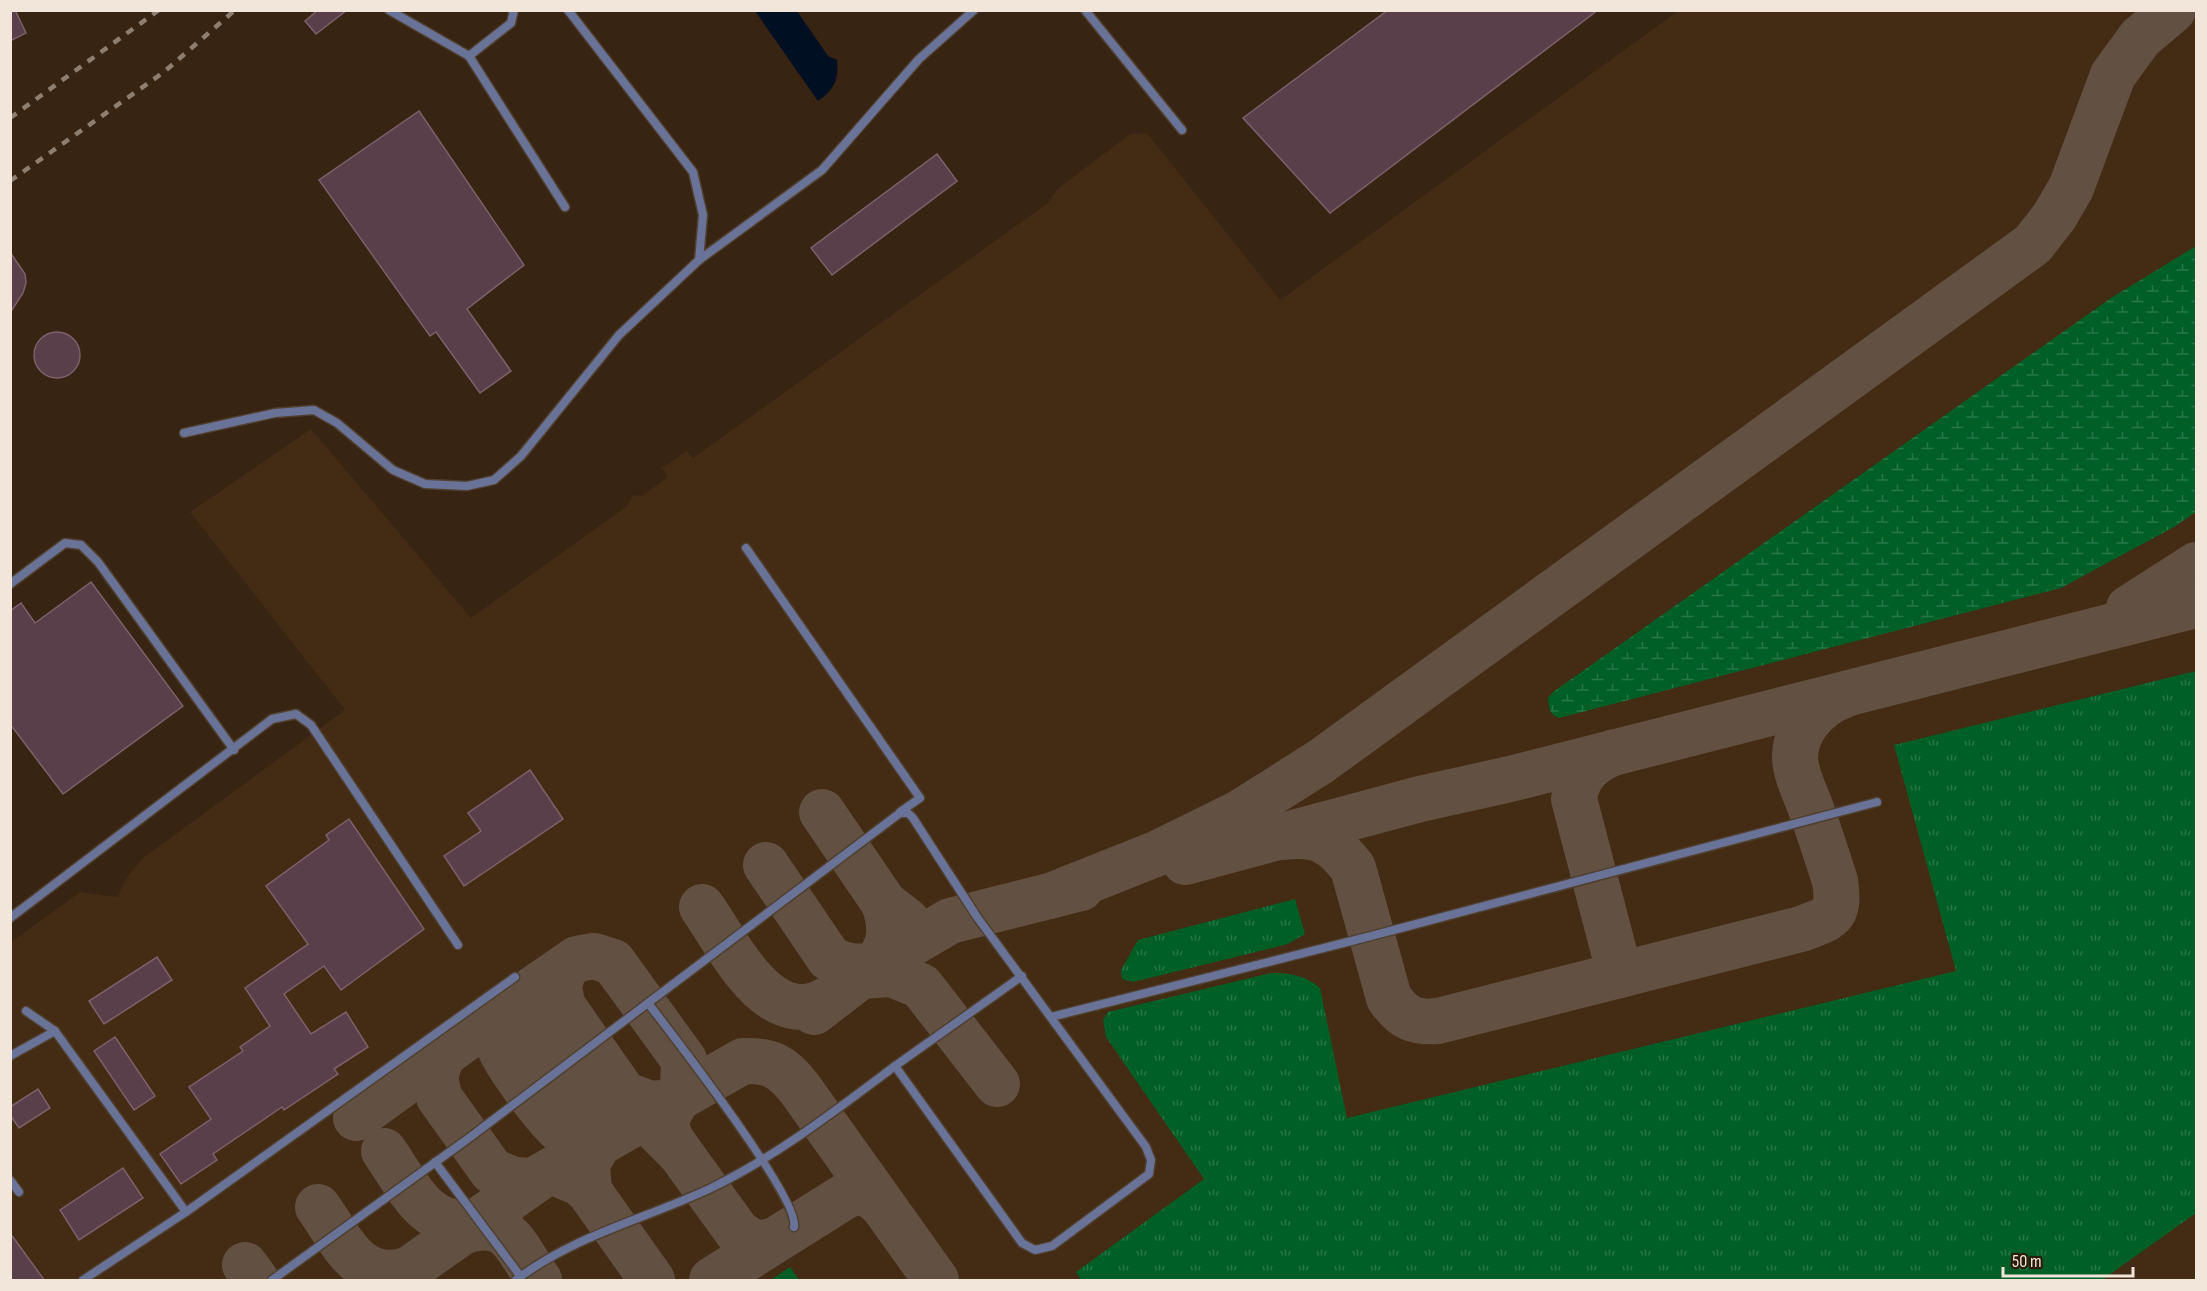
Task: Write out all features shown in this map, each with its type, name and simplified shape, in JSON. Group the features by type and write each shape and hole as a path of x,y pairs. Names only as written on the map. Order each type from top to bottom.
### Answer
{"lane":[{"path":"389,10 469,56 565,207"},
{"path":"469,56 511,23 514,10"},
{"path":"568,10 693,172 702,215 699,260"},
{"path":"184,433 275,413 314,410 337,423 393,470 425,484 467,486 494,480 521,456 619,335 699,260 822,170 919,58 974,10"},
{"path":"1085,10 1182,130"},
{"path":"10,584 65,543 81,545 98,562 234,750"},
{"path":"273,1280 435,1162 920,798 746,548"},
{"path":"10,918 272,719 296,714 311,725 458,945"},
{"path":"1051,1017 1371,936 1877,802"},
{"path":"896,1066 1022,1243 1035,1250 1052,1246 1149,1174 1151,1160 1146,1147 977,917 913,818 908,813 900,813"},
{"path":"435,1162 519,1279 571,1246 706,1190 763,1162 1022,976"},
{"path":"83,1281 186,1212 514,977"},
{"path":"648,1003 708,1082 763,1162 794,1215 794,1227"},
{"path":"26,1011 55,1031 186,1212"},
{"path":"10,1056 55,1031"},
{"path":"10,1180 19,1192"}],"shaded area":[{"path":"1678,11 2196,11 2196,1280 11,1280 10,943 80,892 117,897 127,877 143,858 345,710 190,512 311,429 471,618 627,506 633,495 642,496 668,477 662,468 687,451 693,458 1049,202 1056,190 1130,134 1147,133 1280,300"}],"green space":[{"path":"2196,246 2196,512 2174,527 2061,588 1559,718 1551,713 1548,698 1553,692 2111,298"},
{"path":"2196,671 2196,1213 2102,1280 1081,1280 1076,1272 1204,1179 1106,1037 1103,1020 1108,1012 1271,973 1291,974 1303,978 1320,988 1347,1118 1956,971 1894,745"},
{"path":"1295,899 1305,934 1288,944 1133,982 1122,979 1121,970 1138,940"},
{"path":"790,1267 799,1280 771,1280"}],"water":[{"path":"755,11 797,11 828,56 837,60 834,84 818,101"}],"building":[{"path":"10,10 15,10 26,33 10,41"},
{"path":"318,10 347,10 316,34 305,21"},
{"path":"1388,10 1598,10 1330,213 1243,118"},
{"path":"419,111 524,265 467,309 511,371 480,393 436,332 430,336 319,180"},
{"path":"937,154 957,181 832,275 811,248"},
{"path":"10,252 25,274 26,283 23,293 10,313"},
{"path":"57,332 73,339 80,355 73,371 57,378 41,371 34,355 41,339"},
{"path":"91,582 183,706 63,794 10,724 10,611 21,603 35,623"},
{"path":"530,770 563,819 464,886 444,856 481,831 468,813"},
{"path":"349,819 424,929 341,990 324,966 284,994 311,1034 346,1012 368,1047 334,1069 338,1074 284,1110 282,1107 213,1154 217,1160 181,1184 160,1154 211,1119 189,1087 243,1051 240,1047 270,1026 245,988 308,944 266,886 329,840 326,835"},
{"path":"157,957 172,980 104,1024 89,1001"},
{"path":"115,1037 155,1096 134,1110 94,1051"},
{"path":"38,1089 50,1108 19,1128 10,1115 10,1107"},
{"path":"123,1168 143,1198 79,1240 60,1210"},
{"path":"10,1233 45,1281 10,1281"}],"taxiway":[{"path":"1050,896 1158,853 1241,812 1320,762 2033,244 2054,217 2071,188 2113,75 2140,38 2173,10"},
{"path":"2129,608 2196,565"},
{"path":"1185,862 1420,799 1510,779 2196,605"},
{"path":"1284,837 1306,836 1323,841 1338,851 1353,868 1389,998 1404,1015 1416,1020 1438,1021 1801,929 1821,922 1832,914 1835,909 1836,893 1829,862 1797,771 1795,754 1797,743 1801,732 1815,713 1844,695"},
{"path":"1615,752 1599,760 1587,770 1578,782 1574,799 1620,975"},
{"path":"822,812 884,903 907,921"},
{"path":"766,865 829,958 840,963 851,966 869,966 875,965 881,958 889,936 884,903"},
{"path":"814,1012 875,965 950,921 1081,888"},
{"path":"702,907 739,964 754,982 771,996 789,1005 808,1006 830,998"},
{"path":"516,1001 577,959 594,956 613,962 684,1060 683,1088 665,1121 670,1138 681,1154"},
{"path":"564,968 559,986 562,1005 624,1094 650,1104 674,1102"},
{"path":"860,976 891,974 921,986 997,1084"},
{"path":"545,998 525,999 508,1008 498,1023 498,1043 517,1077 557,1127 573,1137 600,1141 587,1164 589,1191"},
{"path":"356,1118 510,1006"},
{"path":"533,1028 588,1110 594,1115 613,1122 642,1118"},
{"path":"442,1055 435,1076 439,1097 492,1171 514,1180 533,1181"},
{"path":"394,1280 540,1177 743,1061 776,1066 794,1081 936,1280"},
{"path":"659,1132 681,1154 738,1233 756,1244 773,1241"},
{"path":"384,1151 410,1190 430,1212 456,1223 473,1223"},
{"path":"563,1176 580,1183 589,1191 652,1280"},
{"path":"712,1280 847,1195 866,1194 883,1206"},
{"path":"318,1207 354,1258 365,1266 392,1273 410,1269"},
{"path":"458,1233 475,1228 500,1230 516,1245 539,1280"},
{"path":"245,1265 256,1280"}],"railway":[{"path":"10,118 159,10"},
{"path":"10,181 164,72 235,10"}]}
